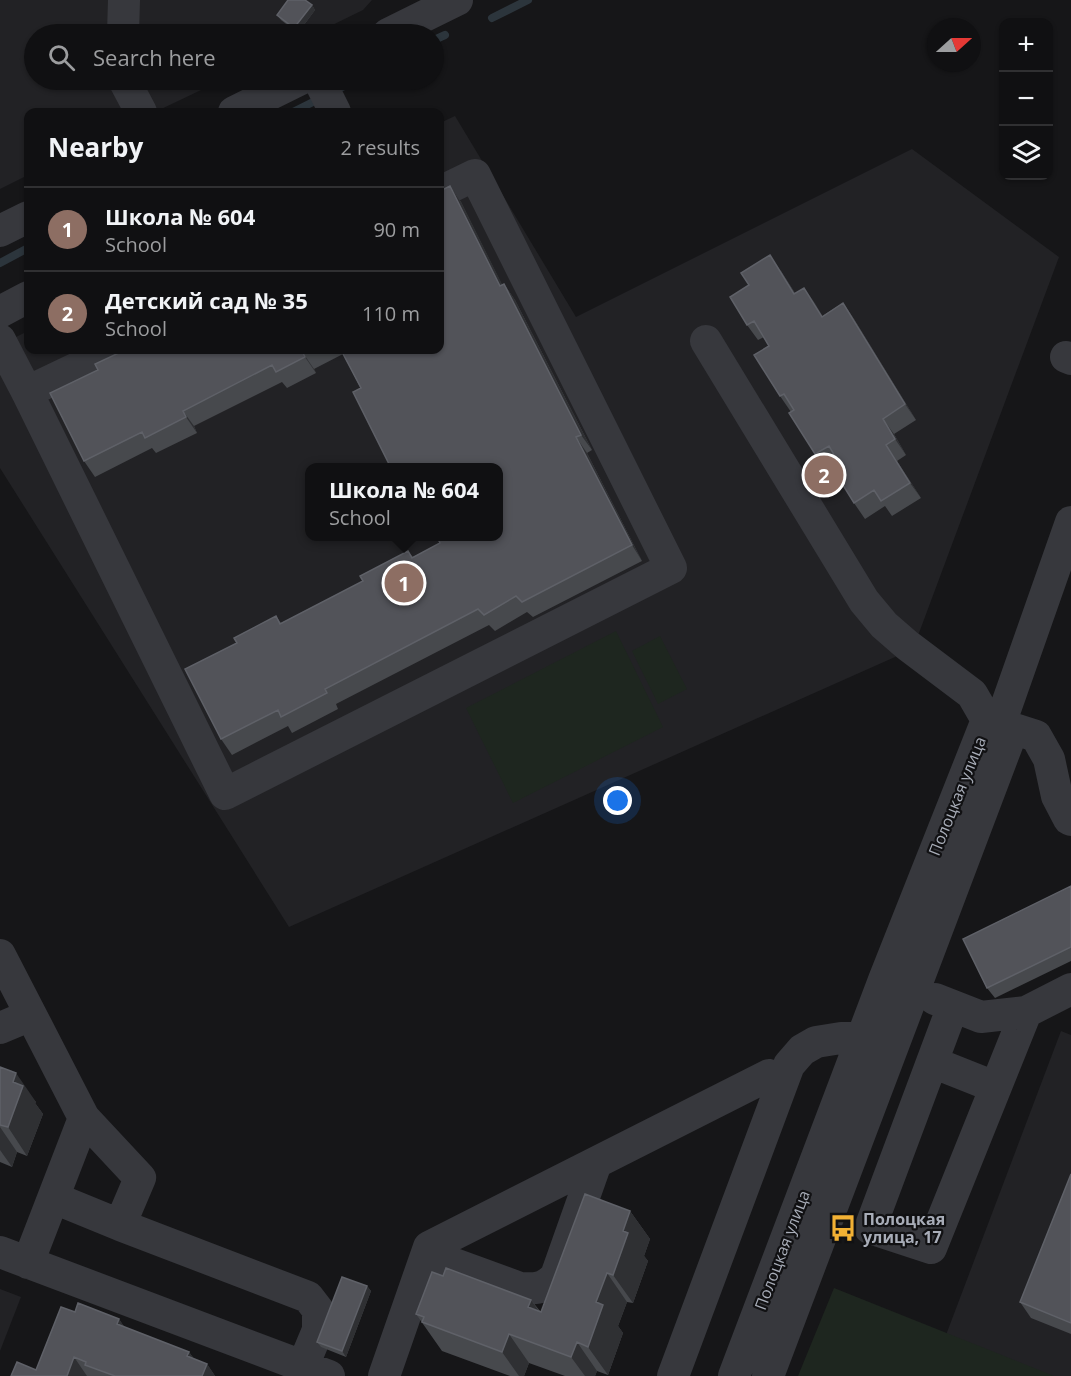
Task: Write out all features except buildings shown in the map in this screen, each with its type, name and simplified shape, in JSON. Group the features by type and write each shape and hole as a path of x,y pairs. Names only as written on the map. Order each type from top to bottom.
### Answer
{"street":[{"path":"123,24 124,0"},
{"path":"405,24 442,3"},
{"path":"129,90 139,108"},
{"path":"242,108 279,90"},
{"path":"324,90 333,108"},
{"path":"0,340 225,794 671,568 475,175 444,190"},
{"path":"0,231 24,219"},
{"path":"0,312 24,299"},
{"path":"706,341 864,601 884,625 972,694 1000,724 1036,736 1049,759 1058,796 1071,820"},
{"path":"27,392 107,354"},
{"path":"1000,724 1071,522"},
{"name":"Полоцкая улица","path":"734,1376 884,980 1000,724"},
{"name":"Полоцкая улица","path":"768,1376 914,991 1000,724"},
{"path":"0,956 84,1118 140,1178 120,1225"},
{"path":"884,980 981,1017 1026,1012 1071,989"},
{"path":"953,1006 870,1228 931,1248 1026,1012"},
{"path":"0,1028 31,1015"},
{"path":"672,1376 789,1065 802,1050 816,1042 841,1038 862,1038 892,1049"},
{"path":"932,1062 995,1087"},
{"path":"384,1376 429,1248 769,1075 781,1084"},
{"path":"54,1198 309,1297 318,1310 316,1371 14,1258 54,1198 84,1118"},
{"path":"427,1254 519,1288 534,1289 549,1284 556,1276 596,1163"}],"shaded area":[{"path":"0,0 372,0 363,10 334,24 24,24 24,90 201,90 163,108 24,108 24,177 0,189"},
{"path":"455,116 576,317 912,149 1059,257 919,633 895,657 289,927 0,468 0,345 24,333 24,354 444,354 444,121"},
{"path":"616,631 663,727 513,803 466,708"},
{"path":"660,636 687,689 658,704 632,651"},
{"path":"1061,1031 1071,1035 1071,1376 1048,1376 946,1335"},
{"path":"834,1288 1054,1376 798,1376"},
{"path":"0,1289 21,1297 0,1351"}],"waterway":[{"path":"492,18 528,0"},
{"path":"301,108 317,100"},
{"path":"0,263 24,250"}],"place":[{"name":"Детский сад № 35","path":"824,475"},
{"name":"Школа № 604","path":"404,583"},
{"name":"Полоцкая улица, 17","path":"843,1228"}]}
